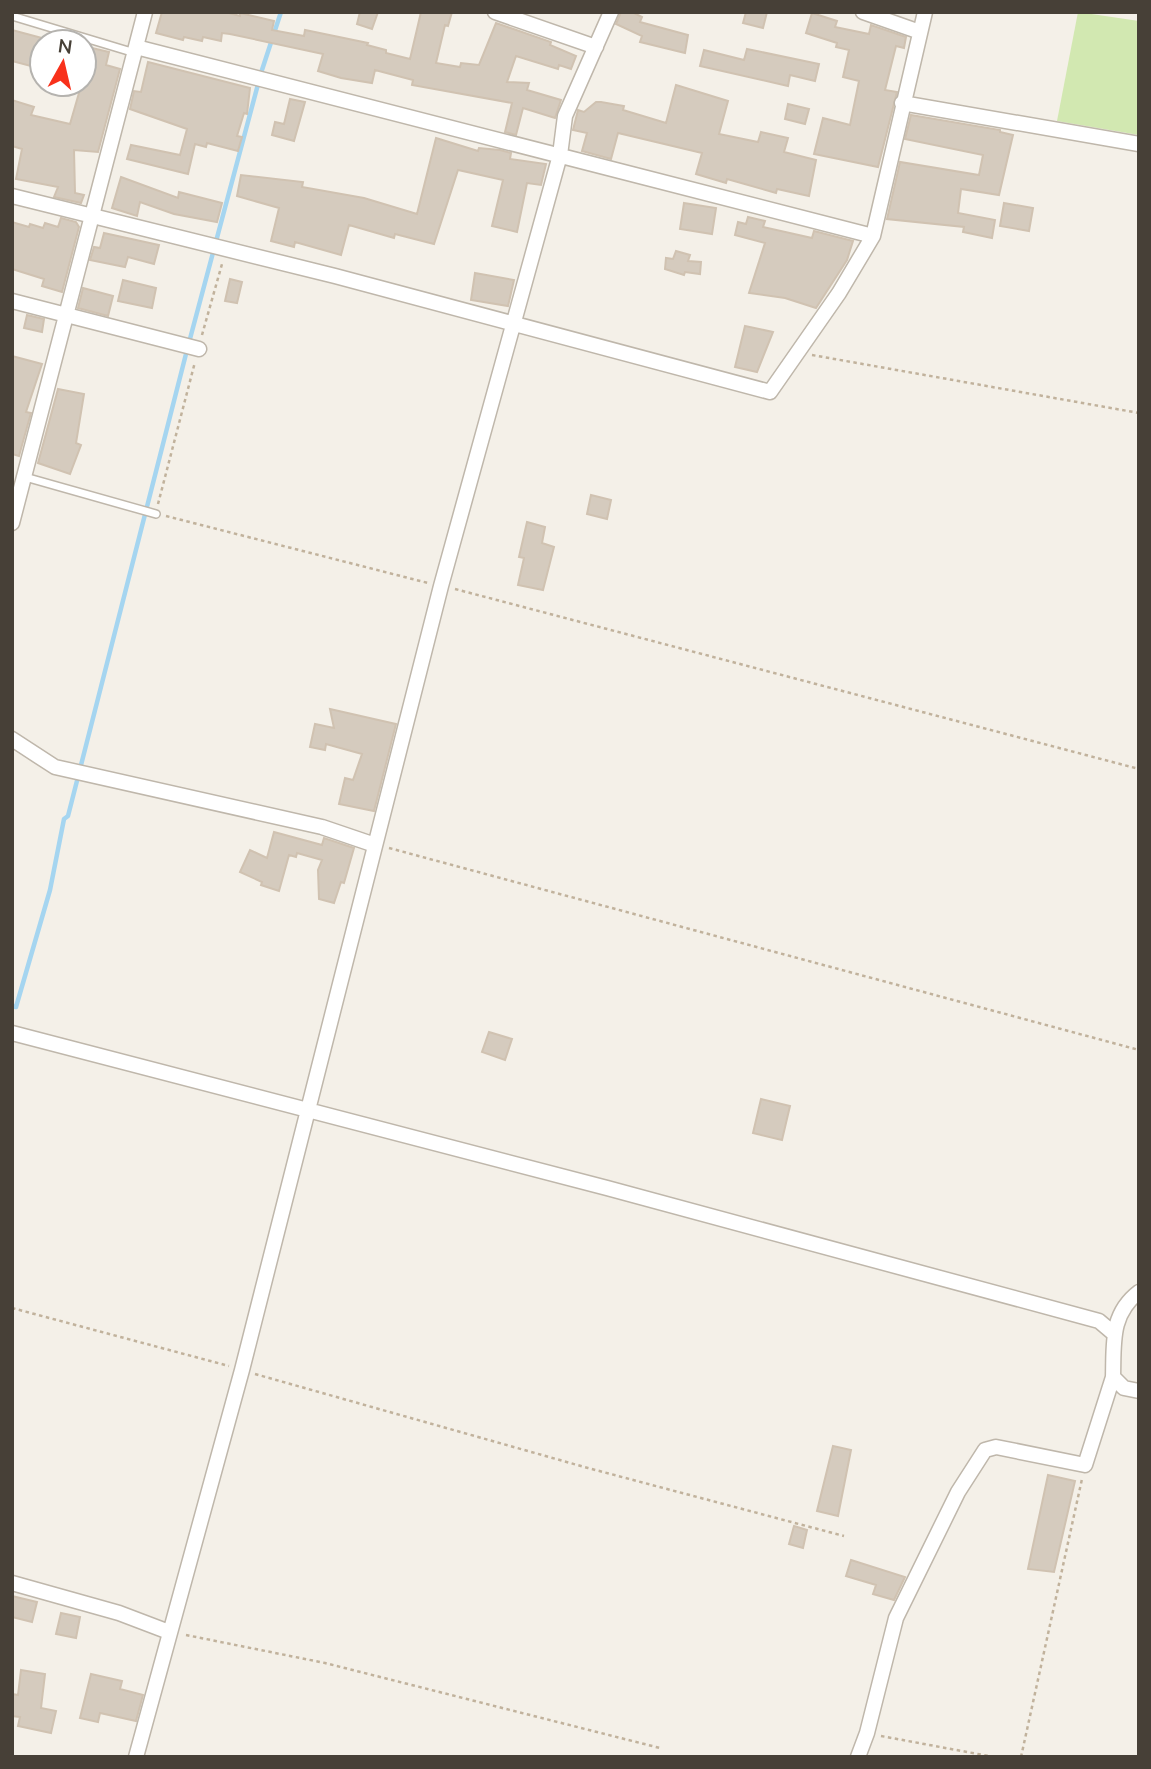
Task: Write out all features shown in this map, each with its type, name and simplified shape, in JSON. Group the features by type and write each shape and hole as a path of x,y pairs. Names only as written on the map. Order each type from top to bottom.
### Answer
{"street":[{"path":"12,523 19,476 67,315 145,12"},
{"path":"495,12 596,47"},
{"path":"136,1757 242,1370 441,586 560,155 565,116 611,12"},
{"path":"863,12 920,32"},
{"path":"12,196 226,249 770,392 799,352 873,236 925,12"},
{"path":"136,50 873,236"},
{"path":"902,103 1139,144"},
{"path":"12,301 199,349"},
{"path":"12,739 55,767 322,827 375,845"},
{"path":"12,1033 1099,1321 1112,1332"},
{"path":"858,1757 867,1733 896,1618 958,1492 985,1450 996,1447 1085,1465 1113,1377 1112,1332 1126,1302 1139,1292"},
{"path":"1113,1377 1124,1388 1139,1391"},
{"path":"12,1583 119,1613 169,1632"}],"lane":[{"path":"12,16 136,50"},
{"path":"19,476 156,514"}],"path":[{"path":"226,249 156,514 1139,769"},
{"path":"799,352 1139,413"},
{"path":"375,845 1139,1050"},
{"path":"12,1308 844,1536"},
{"path":"1021,1757 1085,1465"},
{"path":"169,1632 325,1663 660,1748"},
{"path":"867,1733 994,1757"}],"green space":[{"path":"1078,12 1139,21 1139,135 1057,121"}],"building":[{"path":"162,12 225,12 240,16 240,13 274,21 272,30 304,36 305,30 368,43 367,45 386,50 386,53 410,59 421,12 452,12 448,26 445,25 436,63 460,67 461,63 479,65 496,23 551,42 550,45 576,56 571,69 559,65 558,69 516,56 507,82 529,83 527,90 561,100 555,118 523,108 516,135 505,132 512,103 412,85 413,80 375,70 372,83 341,78 318,71 323,54 230,34 222,33 221,41 203,37 202,41 184,37 183,40 156,33"},
{"path":"360,12 378,12 372,29 357,24"},
{"path":"621,12 632,12 642,17 640,22 688,35 685,53 640,42 642,36 616,24"},
{"path":"746,12 767,12 763,28 743,23"},
{"path":"812,13 837,21 835,27 869,34 871,25 906,37 904,48 896,46 885,90 897,92 878,167 814,154 823,118 850,125 859,81 843,77 849,50 806,33"},
{"path":"12,30 28,34 28,65 12,61"},
{"path":"98,49 109,52 106,65 120,69 98,152 74,150 75,193 84,195 81,203 54,197 58,187 16,179 22,149 12,146 12,100 34,107 31,115 70,124 78,98 98,98"},
{"path":"747,49 819,64 815,81 790,75 788,86 700,66 704,50 744,60"},
{"path":"148,62 250,88 247,114 244,113 237,136 242,137 238,151 207,143 206,147 195,144 188,174 127,159 131,145 180,155 187,129 130,109 134,91 141,92"},
{"path":"676,85 728,101 719,134 758,142 761,132 788,138 784,152 816,160 809,196 777,189 776,193 727,179 726,183 696,174 702,153 618,133 611,159 582,151 587,133 573,130 578,110 584,112 596,102 601,102 624,106 623,110 666,123"},
{"path":"290,99 305,102 294,141 272,135 275,122 284,124"},
{"path":"788,104 809,109 805,124 785,119"},
{"path":"911,115 1000,130 1013,135 999,195 961,189 958,213 995,220 992,238 963,232 964,227 887,219 900,162 979,175 983,155 905,139"},
{"path":"436,138 478,151 479,148 511,153 510,159 546,164 541,185 527,183 517,232 492,226 503,180 458,170 434,244 395,234 394,238 349,225 341,255 295,242 294,247 271,241 279,208 237,196 241,175 303,182 302,187 364,198 417,214"},
{"path":"121,177 178,198 179,192 222,203 217,222 174,214 140,202 137,216 112,208"},
{"path":"684,203 716,208 712,234 680,229"},
{"path":"1004,203 1033,208 1029,231 1000,226"},
{"path":"748,217 765,221 763,227 812,238 814,231 853,241 847,260 816,308 785,298 749,293 765,243 735,235 738,222 746,224"},
{"path":"61,218 76,222 79,227 62,292 42,286 44,279 12,269 12,222 29,227 30,224 43,228 45,223 58,227"},
{"path":"104,233 159,245 154,264 128,257 125,267 90,260 94,247 100,248"},
{"path":"676,251 690,255 688,261 701,262 700,274 685,272 684,275 665,269 666,258 673,259"},
{"path":"475,273 514,280 508,306 471,300"},
{"path":"230,279 242,282 237,303 225,301"},
{"path":"123,280 156,288 152,308 118,301"},
{"path":"83,288 113,296 108,316 78,308"},
{"path":"27,315 44,319 42,332 24,328"},
{"path":"745,326 773,332 757,372 735,367"},
{"path":"12,356 42,364 26,412 31,413 19,456 12,454"},
{"path":"58,389 84,394 76,443 81,445 70,474 38,463"},
{"path":"591,495 611,500 607,519 587,514"},
{"path":"527,522 545,527 542,543 554,547 543,590 518,585 524,558 519,557"},
{"path":"330,709 396,724 374,811 339,804 345,778 353,780 362,754 326,744 325,750 310,747 315,724 334,728"},
{"path":"274,832 322,845 324,838 354,848 344,883 341,882 334,903 319,899 318,870 322,860 297,853 296,857 289,855 279,891 261,885 262,882 240,872 250,850 267,858"},
{"path":"489,1032 512,1039 505,1060 482,1052"},
{"path":"761,1099 790,1106 782,1140 753,1133"},
{"path":"833,1446 851,1450 838,1516 817,1511"},
{"path":"1048,1475 1075,1481 1054,1572 1028,1569"},
{"path":"794,1526 807,1530 803,1548 789,1544"},
{"path":"851,1560 905,1577 894,1600 873,1594 876,1585 846,1576"},
{"path":"12,1596 37,1602 32,1622 12,1617"},
{"path":"61,1613 80,1617 76,1638 56,1634"},
{"path":"21,1670 45,1674 41,1708 56,1711 51,1733 18,1726 20,1717 12,1716 12,1694 18,1695"},
{"path":"91,1674 122,1681 120,1689 143,1695 136,1721 100,1713 98,1722 80,1718"}],"waterway":[{"path":"12,1006 16,1007 50,890 64,819 68,816 187,350 261,73 281,12"}]}
